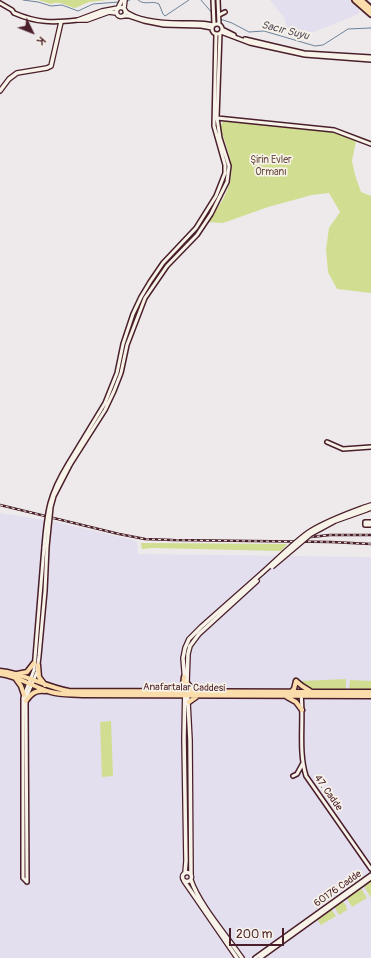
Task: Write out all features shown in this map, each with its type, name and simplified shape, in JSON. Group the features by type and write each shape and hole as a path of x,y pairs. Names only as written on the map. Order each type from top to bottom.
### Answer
{"highway":[{"path":"354,0 371,14"},
{"path":"361,0 371,9"}],"main road":[{"path":"116,13 123,0"},
{"path":"78,20 87,20 110,12 123,16 125,14 123,0"},
{"path":"78,20 102,11 118,8 124,9"},
{"path":"0,91 9,79 17,73 51,66 60,22"},
{"path":"242,958 206,908 195,890 191,877 189,702 186,694 184,677 183,658 185,648 189,639 200,627 311,534 335,521 371,506"},
{"path":"237,958 182,876 185,873 186,861 184,739 188,654 193,641 263,574"},
{"path":"24,695 16,675 27,672 36,664 39,677 45,685"},
{"name":"Anafartalar Caddesi","path":"0,671 16,675 58,694 82,695 291,692 301,694 371,696"},
{"name":"Anafartalar Caddesi","path":"0,674 16,675"},
{"path":"178,691 181,688 184,677"},
{"path":"291,692 294,689 296,681 312,692"},
{"name":"Anafartalar Caddesi","path":"31,682 69,691 178,691 186,694"},
{"path":"187,683 197,694 189,702"},
{"path":"26,701 34,692 49,691"},
{"name":"Anafartalar Caddesi","path":"197,694 287,697 312,692 371,692"},
{"path":"287,697 296,702 302,710"},
{"path":"185,873 189,873 191,877"},
{"path":"184,880 187,882 191,877"}],"street":[{"path":"213,0 213,32 219,32 250,43 304,55 371,59"},
{"path":"69,465 104,410 114,391 121,373 127,345 145,298 167,266 197,234 211,214 225,188 229,173 229,166 220,138 218,118 218,0"},
{"path":"0,3 14,12 36,21 60,22 78,20"},
{"path":"124,9 134,16 146,19 198,23 213,26"},
{"path":"219,15 225,12"},
{"path":"123,16 129,16 144,22 164,25 213,26 219,22"},
{"path":"31,682 24,695 23,878 27,882 26,701 36,664 44,600 46,547 51,507 54,496 69,465 105,403 117,373 123,344 133,314 141,297 163,264 199,223 216,196 225,173 214,126 219,32"},
{"path":"218,118 334,130 371,144"},
{"path":"327,442 343,449 371,448"},
{"name":"47. Cadde","path":"301,694 303,761 308,779 371,869"},
{"path":"293,776 300,769 303,761"},
{"name":"60176 Cadde","path":"255,958 371,875"},
{"path":"260,958 371,878"}],"shaded area":[{"path":"270,0 349,0 359,9 359,14 314,32 302,32 286,28 285,19"},
{"path":"0,513 52,521 137,541 138,554 371,557 371,958 0,958"}],"green space":[{"path":"38,0 107,0 89,2 75,8 60,3 51,4"},
{"name":"Şirin Evler Ormanı","path":"223,121 333,132 356,141 352,161 355,175 361,192 371,196 371,293 337,289 328,272 326,249 329,228 340,212 329,193 312,195 268,207 223,223 206,222 225,196 230,180 231,164 220,128"},
{"path":"141,543 287,544 281,551 142,549"},
{"path":"346,679 346,689 328,690 316,690 310,688 301,681"},
{"path":"350,680 371,681 371,689 349,689"},
{"path":"111,721 113,776 102,777 100,722"},
{"path":"371,880 371,898 363,885"},
{"path":"361,888 367,898 352,907 346,897"},
{"path":"341,900 346,905 347,910 339,915 334,906"},
{"path":"331,909 336,916 321,925 318,921 318,917"}],"waterway":[{"name":"Sacır Suyu","path":"23,0 51,6 62,5 78,11 93,4 119,2"},
{"name":"Sacır Suyu","path":"138,0 143,3 159,4 165,16 189,0"},
{"name":"Sacır Suyu","path":"201,0 213,14"},
{"name":"Sacır Suyu","path":"220,19 232,23 249,32 264,31 315,46 323,45 348,29 371,28"}],"railway":[{"path":"0,505 145,539 371,544"},
{"path":"311,537 330,535 371,535"}]}
